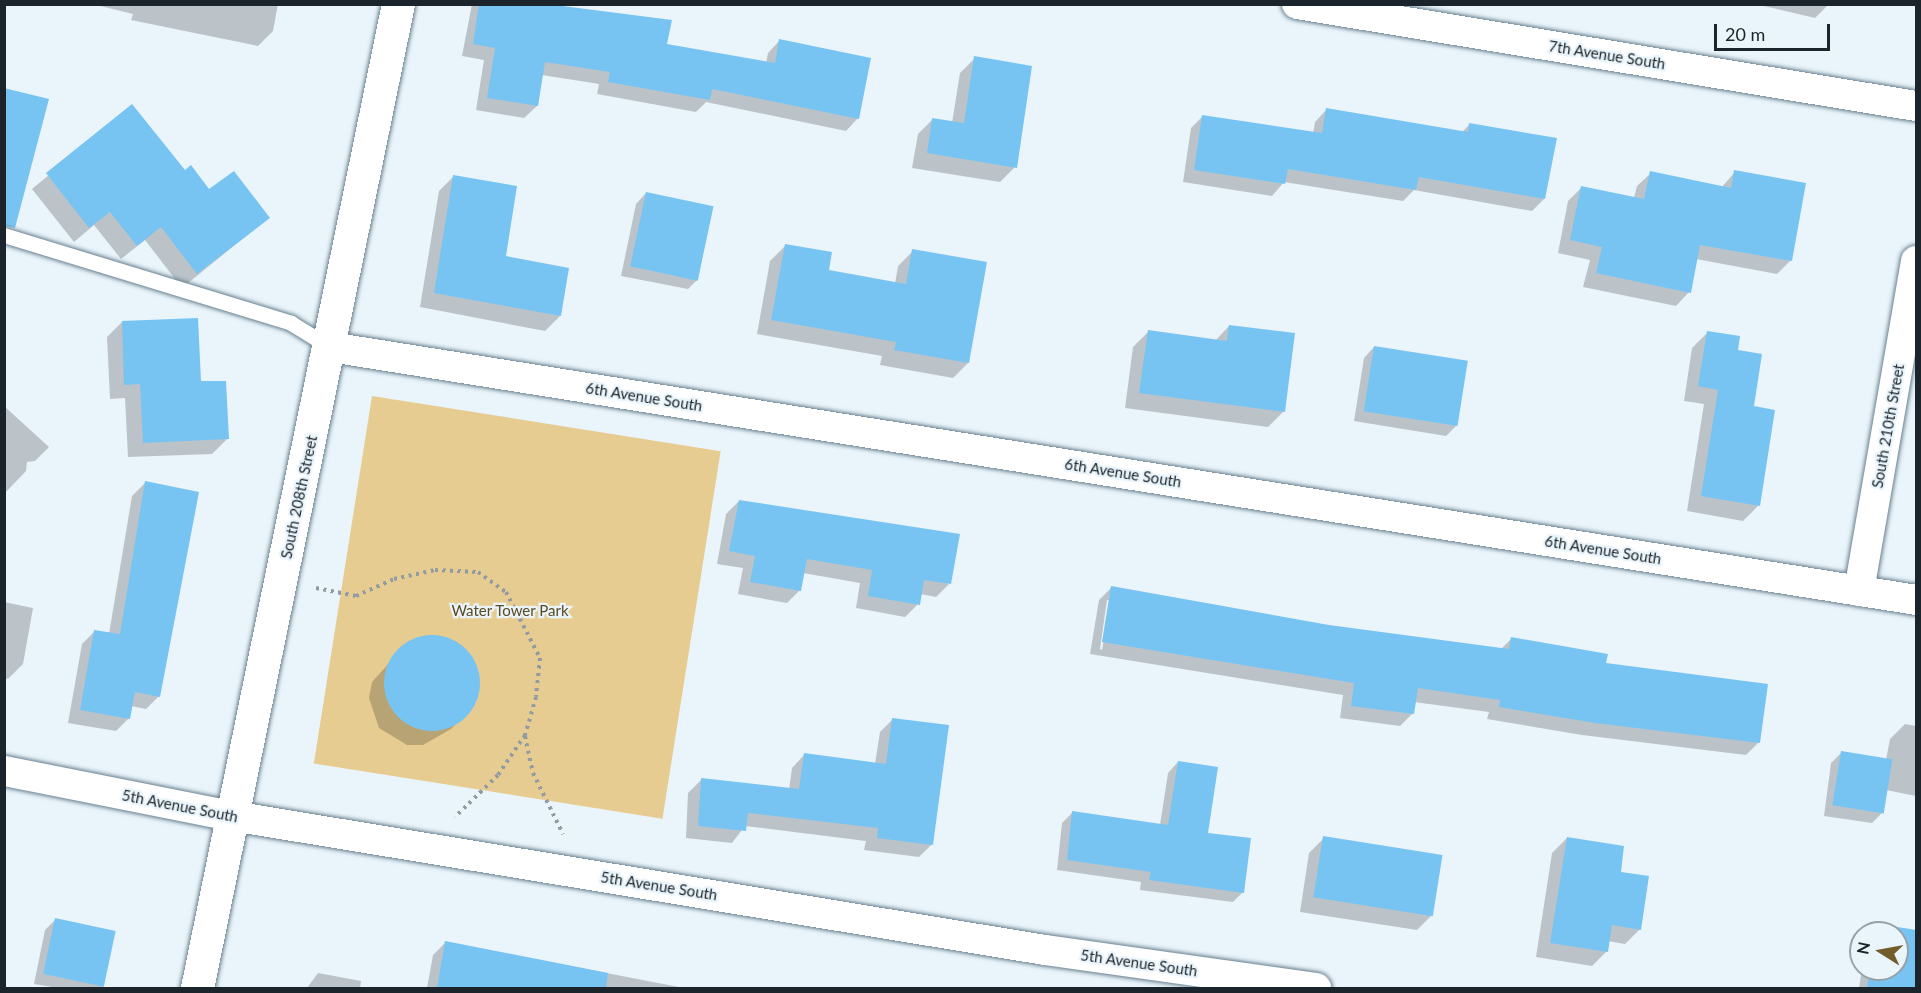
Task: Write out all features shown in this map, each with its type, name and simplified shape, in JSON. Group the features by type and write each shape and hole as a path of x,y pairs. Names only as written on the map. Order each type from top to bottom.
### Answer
{"street":[{"name":"South 208th Street","path":"197,988 330,347 398,4"},
{"name":"7th Avenue South","path":"1297,4 1917,106"},
{"name":"South 210th Street","path":"1859,591 1917,261"},
{"name":"6th Avenue South","path":"330,347 1917,600"},
{"name":"5th Avenue South","path":"4,771 232,816 1045,950 1316,988"}],"lane":[{"path":"4,235 291,323 330,347"}],"path":[{"path":"281,580 356,596 394,579 435,570 478,572 506,592 540,658 536,697 525,735 498,775 464,810 416,846"},
{"path":"525,735 532,773 584,874"}],"green space":[{"name":"Water Tower Park","path":"372,396 721,451 662,819 314,763"}],"building":[{"path":"479,4 547,4 672,20 667,44 775,63 779,39 871,58 859,119 712,89 710,100 608,82 610,72 545,62 538,106 487,98 495,48 473,44"},
{"path":"974,56 1032,66 1017,168 927,153 932,118 964,123"},
{"path":"4,88 49,99 15,228 4,226"},
{"path":"132,104 185,170 191,165 209,189 234,171 270,218 197,274 161,227 137,246 110,212 89,228 46,173"},
{"path":"1326,108 1468,132 1469,123 1557,138 1545,199 1419,177 1416,190 1288,169 1285,184 1194,170 1202,115 1322,133"},
{"path":"1734,170 1806,183 1792,261 1700,245 1691,293 1596,273 1602,247 1570,240 1581,186 1644,199 1650,171 1731,188"},
{"path":"453,175 517,186 506,256 569,268 561,316 434,293"},
{"path":"646,192 713,206 698,281 630,266"},
{"path":"785,244 832,252 829,270 906,284 912,249 987,262 969,363 894,350 896,342 771,320"},
{"path":"198,318 201,381 226,381 229,439 143,443 140,384 124,385 122,321"},
{"path":"1229,325 1295,333 1285,412 1139,393 1148,330 1227,341"},
{"path":"1707,331 1740,336 1738,350 1762,354 1754,406 1775,410 1760,506 1701,496 1718,390 1698,386"},
{"path":"1374,346 1468,361 1458,426 1364,411"},
{"path":"145,481 199,492 160,697 135,692 130,719 80,710 94,630 120,634"},
{"path":"739,500 960,534 951,584 924,580 920,605 868,596 872,570 807,559 801,591 750,582 755,556 729,551"},
{"path":"1111,586 1329,625 1509,649 1511,637 1608,654 1606,663 1768,684 1760,743 1595,723 1499,707 1500,700 1418,688 1414,714 1351,706 1354,683 1102,642"},
{"path":"432,635 450,639 466,649 476,665 480,683 476,701 466,717 450,727 432,731 414,727 398,717 388,701 384,683 388,665 398,649 414,639"},
{"path":"892,718 949,725 933,845 877,838 878,828 748,813 746,831 698,826 701,778 799,789 804,753 886,764"},
{"path":"1841,751 1892,759 1884,813 1832,805"},
{"path":"1178,761 1218,767 1208,833 1251,838 1244,893 1149,880 1151,872 1067,860 1072,811 1168,825"},
{"path":"1323,836 1443,855 1433,916 1313,897"},
{"path":"1567,837 1624,846 1621,872 1649,876 1641,930 1612,925 1608,952 1550,943"},
{"path":"55,918 116,931 104,987 43,974"},
{"path":"1909,929 1917,930 1917,988 1867,988 1868,981 1909,981"},
{"path":"445,941 608,973 606,988 437,988"}]}
